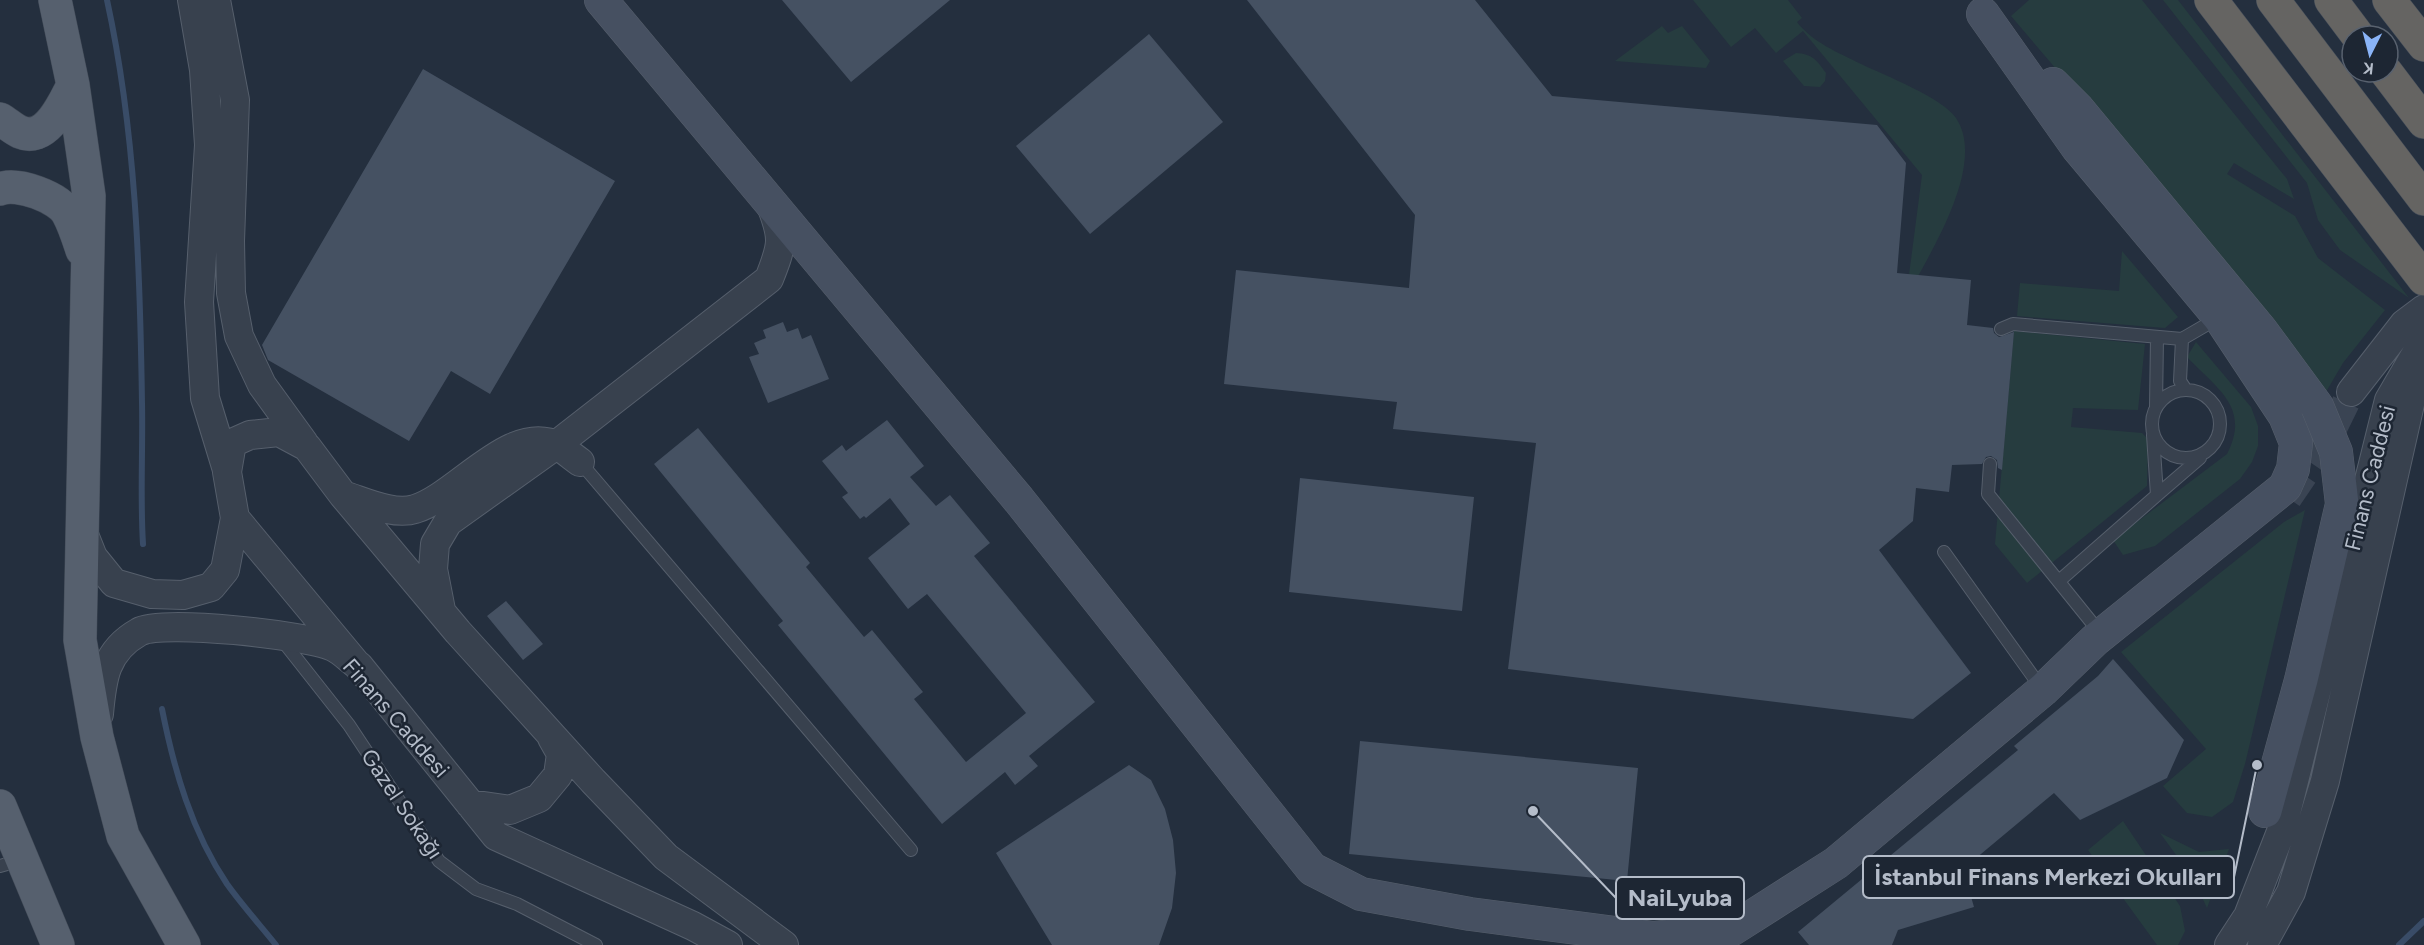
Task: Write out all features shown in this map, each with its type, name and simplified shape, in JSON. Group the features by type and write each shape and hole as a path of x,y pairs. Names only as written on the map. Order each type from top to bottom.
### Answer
{"highway":[{"path":"2211,0 2424,279"},
{"path":"2331,0 2349,24"},
{"path":"2389,0 2424,45"},
{"path":"2281,11 2424,199"},
{"path":"2395,84 2424,123"}],"main road":[{"path":"56,0 73,85 88,196 80,640 98,737 123,836 184,939"},
{"path":"601,0 1019,500 1312,869 1361,894 1470,914 1654,938 1731,930 1836,863 2043,690 2102,634 2284,488 2293,469 2296,443 2285,416 2220,318 2078,147 1976,7"},
{"path":"1976,7 2078,109 2261,330 2317,406 2336,452 2342,504 2301,680 2265,811"},
{"path":"0,118 22,133 38,132 53,121 73,85"},
{"path":"0,189 7,186 38,192 67,211 87,262"},
{"path":"0,806 11,863 58,945"}],"street":[{"path":"83,532 93,557 114,583 152,594 183,595 211,587 225,570 235,518 227,472 205,398 199,302 209,145 204,70 192,0"},
{"path":"216,0 235,100 230,241 231,293 239,336 262,385 343,495 441,612 550,734 666,857 783,945"},
{"path":"441,612 433,568 435,544 448,522 558,443 769,279 778,255 781,232 768,200"},
{"path":"2351,392 2404,324 2424,309"},
{"name":"Finans Caddesi","path":"2229,945 2248,916 2282,829 2389,400 2424,340"},
{"name":"Finans Caddesi","path":"2262,945 2291,892 2325,781 2380,545 2424,340"},
{"path":"227,472 232,443 250,435 279,432 307,447"},
{"path":"343,495 384,508 413,510 439,499 500,454 527,442 558,443 580,462"},
{"path":"2043,690 2103,650 2280,511"},
{"path":"235,518 358,666"},
{"name":"Finans Caddesi","path":"98,737 102,676 114,653 140,631 177,627 277,634 333,647 358,666 496,836 693,926 728,945"},
{"path":"470,804 510,810 539,798 558,775 561,754 550,734"},
{"path":"2224,945 2244,898 2265,811"}],"lane":[{"path":"2001,329 2013,324 2182,339 2220,318"},
{"path":"2157,337 2157,407 2152,419 2157,495"},
{"path":"2182,339 2180,381 2186,390"},
{"path":"2059,582 2207,452 2219,435 2219,414 2206,397 2186,390 2174,392 2157,407"},
{"path":"2152,431 2161,446 2175,457 2187,459 2207,452"},
{"path":"580,462 911,850"},
{"path":"1990,464 1988,494 2102,634"},
{"path":"1944,552 2043,690"},
{"name":"Gazel Sokağı","path":"277,634 349,725 439,861 476,889 517,904 596,945"}],"green space":[{"path":"1693,0 1788,0 1802,18 1797,22 1818,41 1926,95 1949,110 1956,118 1963,136 1965,156 1962,178 1946,223 1916,280 1909,275 1922,175 1803,31 1776,53 1755,28 1731,47"},
{"path":"2029,0 2142,0 2287,179 2294,199 2234,163 2227,174 2295,216 2318,258 2385,310 2343,363 2323,397 2131,157 2011,16"},
{"path":"2163,0 2178,0 2409,298 2340,250 2318,220 2307,183"},
{"path":"1662,26 1668,33 1682,26 1710,61 1706,68 1615,61"},
{"path":"1796,53 1814,59 1826,73 1825,81 1820,87 1804,86 1783,61"},
{"path":"2122,251 2178,317 2165,328 2017,316 2020,283 2119,291"},
{"path":"2014,331 2145,344 2138,410 2073,408 2071,427 2142,433 2148,439 2147,486 2027,583 1995,544"},
{"path":"2196,342 2251,407 2258,426 2258,446 2252,462 2240,479 2155,546 2123,555 2113,540 2227,454 2233,438 2235,424 2233,411 2227,400 2187,357"},
{"path":"2305,510 2245,764 2233,802 2212,817 2187,813 2163,786 2206,749 2121,652 2284,522"},
{"path":"2123,821 2180,906 2185,931 2178,945 2157,945 2088,850"},
{"path":"2160,833 2199,852 2229,849 2207,908 2193,878"}],"building":[{"path":"782,0 950,0 851,82"},
{"path":"1247,0 1475,0 1552,96 1877,125 1906,163 1897,273 1971,280 1967,325 1993,328 1994,333 1999,337 2014,332 2002,470 1998,468 1997,460 1991,456 1986,457 1982,464 1952,465 1949,492 1916,488 1913,521 1879,550 1971,673 1913,719 1508,669 1536,443 1393,429 1397,402 1224,384 1236,270 1409,288 1415,215"},
{"path":"1149,34 1223,122 1090,234 1016,146"},
{"path":"423,69 615,181 490,394 451,371 409,441 268,360 262,345"},
{"path":"783,322 787,332 798,328 802,339 811,335 829,379 768,403 749,357 759,354 754,343 766,338 763,330"},
{"path":"887,420 924,466 910,477 936,506 950,495 990,543 974,556 1095,702 1029,756 1038,766 1015,785 1005,772 942,824 778,625 783,621 654,464 698,428 810,563 806,567 864,637 872,630 923,692 914,699 966,762 1026,713 927,594 908,609 868,558 910,524 890,498 866,518 864,516 860,519 842,497 848,493 822,461 842,445 846,451"},
{"path":"1300,478 1474,497 1462,611 1289,592"},
{"path":"506,601 543,644 523,660 487,616"},
{"path":"2113,659 2184,740 2167,778 2080,820 2054,793 1963,869 1974,907 1898,930 1892,945 1809,945 1798,932 2018,750 2014,746 2098,676"},
{"path":"1360,741 1638,768 1627,881 1349,854"},
{"path":"1129,765 1151,780 1165,809 1173,840 1176,873 1172,908 1159,945 1052,945 996,853"}],"waterway":[{"path":"107,0 124,100 135,201 141,352 143,544"},
{"path":"162,709 172,755 186,800 204,843 227,884 276,945"},
{"path":"2399,945 2424,921"}],"tunnel":[{"path":"2288,498 2327,441 2351,392"}],"place":[{"name":"İstanbul Finans Merkezi Okulları","path":"2257,765"},
{"name":"NaiLyuba","path":"1533,811"}]}
